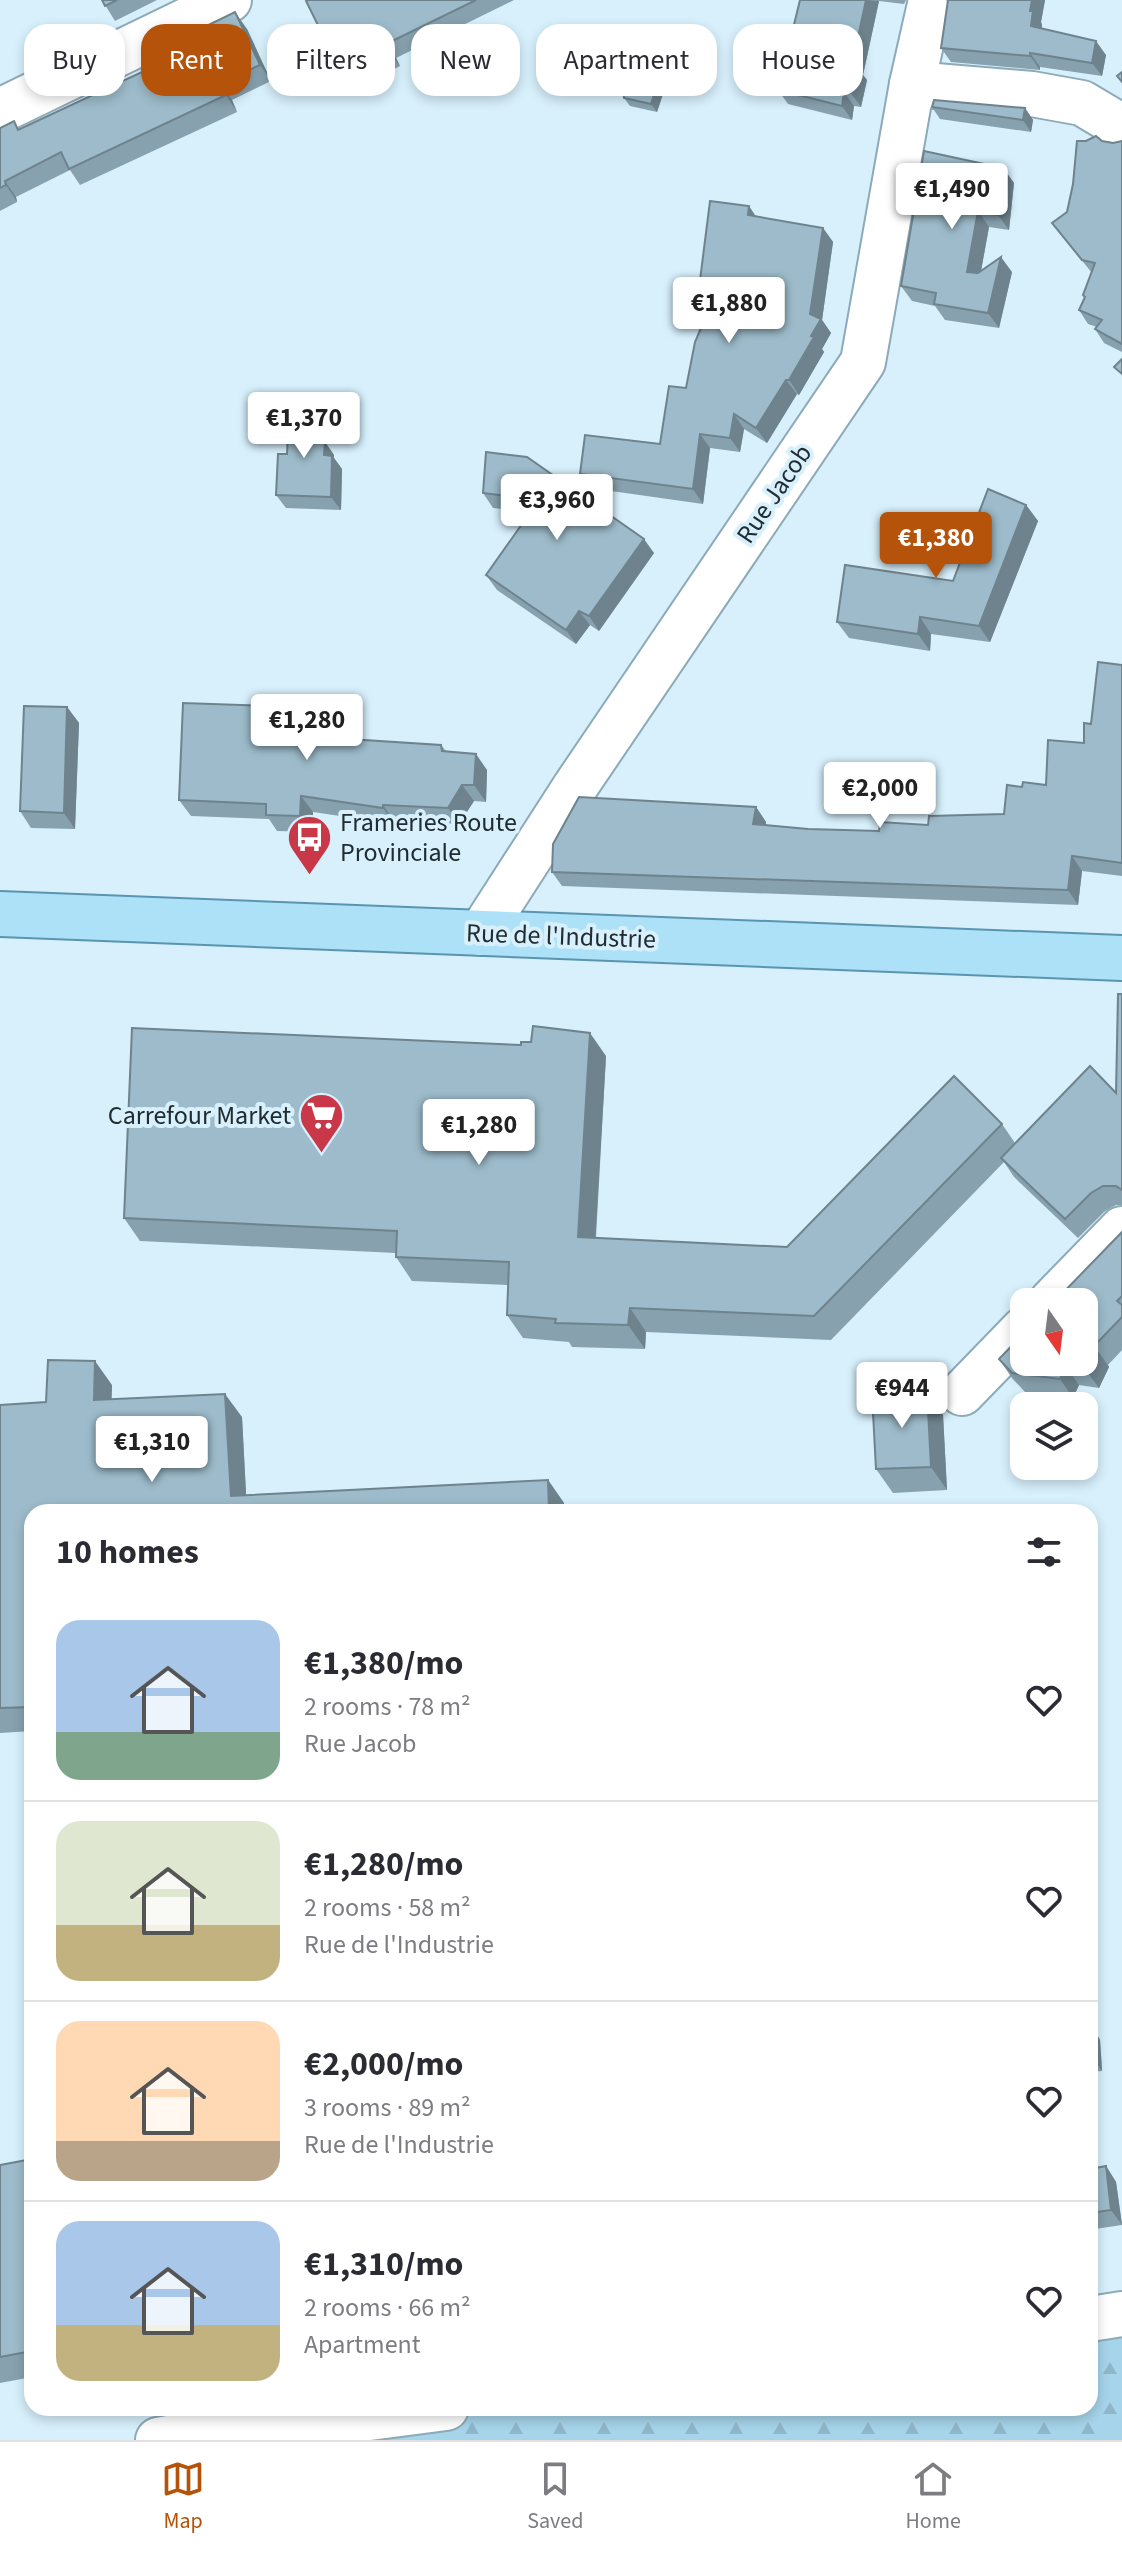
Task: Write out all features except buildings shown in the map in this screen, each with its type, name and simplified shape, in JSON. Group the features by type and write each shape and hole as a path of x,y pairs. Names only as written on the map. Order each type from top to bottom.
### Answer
{"main road":[{"name":"Rue de l'Industrie","path":"0,914 1122,958"}],"street":[{"path":"0,111 229,0"},
{"name":"Rue Jacob","path":"481,933 575,787 863,362 912,84 931,0"},
{"path":"912,84 1032,94 1082,103 1117,124 1122,132"},
{"path":"1065,1288 1122,1229"},
{"path":"962,1393 1010,1343"},
{"path":"1098,2318 1122,2314"},
{"path":"158,2440 276,2419 334,2431 407,2416"}],"green space":[{"path":"1122,2310 1122,2440 331,2440 411,2416 1098,2416 1098,2314"}],"place":[{"name":"Frameries Route Provinciale","path":"309,876"},
{"name":"Carrefour Market","path":"322,1154"}]}
